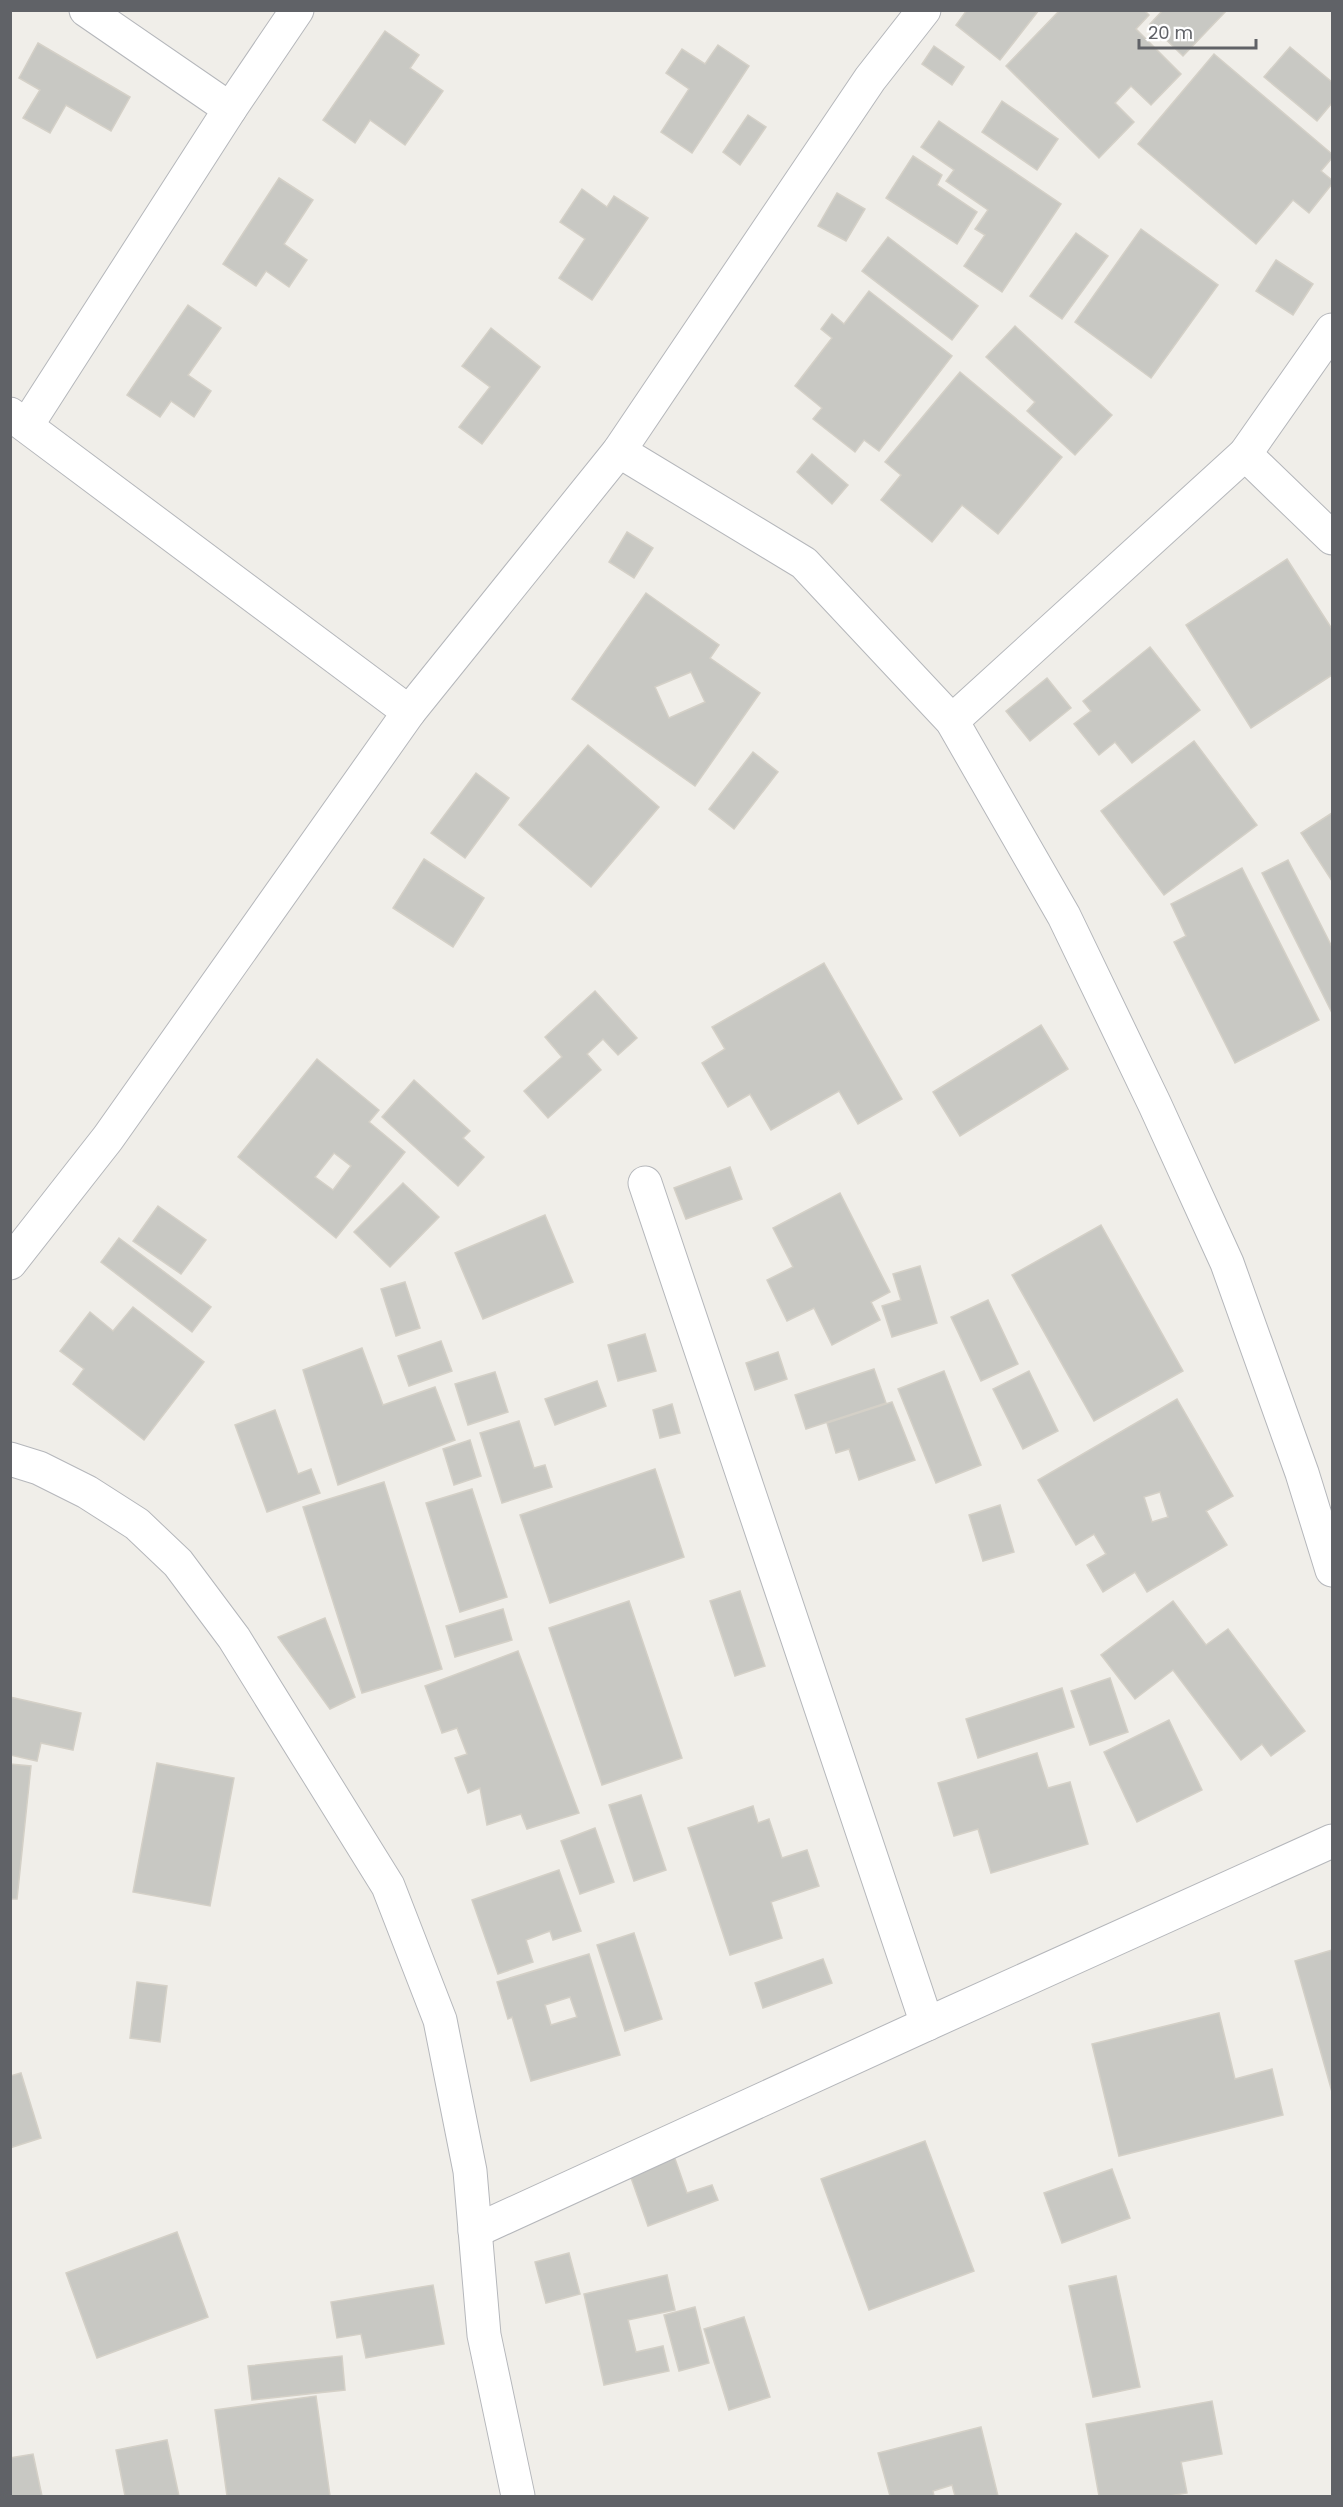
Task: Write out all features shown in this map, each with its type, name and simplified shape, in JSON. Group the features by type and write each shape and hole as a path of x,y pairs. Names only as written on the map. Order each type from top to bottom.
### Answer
{"street":[{"path":"86,10 230,109"},
{"path":"297,10 19,420 409,712"},
{"path":"10,1263 108,1138 409,712 619,451 870,79 924,10"},
{"path":"952,721 1245,454 1332,330"},
{"path":"619,451 804,563 952,721 1064,916 1155,1105 1227,1263 1302,1473 1332,1570"},
{"path":"1245,454 1332,538"},
{"path":"645,1183 927,2024"},
{"path":"10,1460 39,1468 87,1492 137,1524 178,1563 234,1638 388,1886 440,2020 470,2172 484,2335 518,2496"},
{"path":"475,2231 1332,1841"}],"building":[{"path":"967,10 1039,10 1000,60 956,25"},
{"path":"1060,10 1144,10 1149,15 1136,29 1181,74 1151,105 1131,86 1115,103 1134,122 1099,158 1006,66"},
{"path":"1163,10 1227,10 1183,56 1150,24"},
{"path":"385,31 419,55 410,68 443,91 405,145 370,120 355,143 323,120"},
{"path":"38,43 130,97 111,131 66,105 50,133 23,118 40,90 19,78"},
{"path":"718,45 749,66 692,153 661,132 689,89 666,73 682,49 705,64"},
{"path":"934,46 964,67 952,85 922,64"},
{"path":"1290,47 1332,82 1332,103 1317,121 1264,77"},
{"path":"1214,54 1332,154 1332,158 1321,171 1332,180 1332,184 1309,213 1293,200 1256,244 1138,144"},
{"path":"1002,101 1058,139 1037,170 982,132"},
{"path":"748,115 766,127 740,165 723,152"},
{"path":"939,121 1061,204 1002,292 964,266 985,235 975,229 988,210 946,181 954,170 921,147"},
{"path":"913,156 942,175 937,185 977,212 957,244 886,198"},
{"path":"279,178 313,200 284,244 307,260 289,287 266,271 256,286 223,264"},
{"path":"582,189 607,207 614,196 648,218 592,300 559,278 585,239 560,222"},
{"path":"837,193 865,209 846,241 818,226"},
{"path":"1141,229 1218,285 1151,378 1075,322"},
{"path":"1076,233 1108,256 1062,319 1030,296"},
{"path":"888,237 978,306 952,340 862,271"},
{"path":"1276,260 1313,284 1293,315 1256,291"},
{"path":"869,291 952,356 879,451 864,440 855,452 813,419 822,408 795,386 832,338 821,329 832,314 844,324"},
{"path":"188,305 221,328 188,375 211,391 194,417 171,401 160,417 127,395"},
{"path":"1015,326 1112,415 1075,455 1027,411 1035,402 986,357"},
{"path":"491,328 540,367 482,444 459,427 490,387 462,366"},
{"path":"960,372 1062,457 998,534 962,505 932,542 881,500 901,475 885,462"},
{"path":"812,454 848,485 832,504 797,472"},
{"path":"627,532 653,548 634,578 609,562"},
{"path":"1287,559 1332,629 1332,675 1251,728 1186,625"},
{"path":"646,593 719,645 710,658 760,693 695,786 572,699","holes":["691,672 705,702 669,718 655,687"]},
{"path":"1150,647 1200,710 1132,763 1115,742 1099,755 1074,724 1091,711 1083,701"},
{"path":"1047,678 1071,708 1030,741 1006,711"},
{"path":"1194,741 1257,825 1164,895 1101,811"},
{"path":"588,745 659,807 591,887 519,825"},
{"path":"753,752 778,772 734,829 709,809"},
{"path":"476,773 509,798 465,858 431,833"},
{"path":"1332,813 1332,881 1301,833"},
{"path":"424,859 484,898 453,947 393,908"},
{"path":"1288,860 1332,947 1332,1013 1262,873"},
{"path":"1242,868 1319,1020 1235,1063 1174,942 1186,936 1171,904"},
{"path":"824,963 902,1099 858,1124 839,1091 771,1130 750,1094 728,1107 702,1063 725,1049 712,1027"},
{"path":"595,991 637,1038 618,1055 603,1039 587,1054 601,1070 548,1118 524,1091 562,1057 545,1037"},
{"path":"1041,1025 1068,1069 960,1136 933,1092"},
{"path":"317,1059 379,1110 369,1122 405,1152 336,1238 238,1157","holes":["334,1153 351,1166 333,1190 315,1177"]},
{"path":"414,1080 470,1131 463,1138 484,1157 458,1186 382,1117"},
{"path":"730,1167 742,1199 686,1219 674,1188"},
{"path":"403,1183 439,1217 390,1267 354,1232"},
{"path":"840,1193 890,1292 871,1302 880,1320 832,1345 814,1308 787,1321 767,1280 793,1267 773,1228"},
{"path":"158,1206 206,1240 181,1274 133,1241"},
{"path":"545,1215 573,1282 483,1319 455,1253"},
{"path":"1101,1225 1183,1371 1094,1421 1012,1275"},
{"path":"119,1238 211,1307 192,1332 101,1262"},
{"path":"920,1266 937,1323 892,1337 882,1306 901,1300 893,1274"},
{"path":"405,1282 420,1328 396,1336 381,1289"},
{"path":"988,1300 1018,1364 981,1381 951,1317"},
{"path":"133,1307 204,1362 144,1440 73,1384 84,1369 60,1351 90,1312 113,1331"},
{"path":"645,1334 656,1371 618,1381 608,1345"},
{"path":"441,1341 452,1371 409,1386 398,1356"},
{"path":"362,1348 383,1405 435,1387 455,1440 338,1485 303,1370"},
{"path":"778,1352 787,1379 755,1390 746,1363"},
{"path":"874,1369 886,1403 806,1429 795,1395"},
{"path":"944,1371 981,1465 936,1483 898,1389"},
{"path":"1029,1371 1058,1431 1023,1449 993,1389"},
{"path":"495,1372 508,1412 468,1425 455,1384"},
{"path":"597,1381 606,1406 555,1425 545,1399"},
{"path":"1177,1399 1233,1496 1206,1511 1227,1545 1147,1592 1135,1572 1103,1592 1087,1565 1106,1554 1094,1534 1076,1545 1038,1480","holes":["1160,1492 1168,1517 1152,1522 1144,1497"]},
{"path":"892,1402 915,1460 859,1480 849,1449 836,1453 827,1423"},
{"path":"672,1404 680,1433 660,1438 653,1410"},
{"path":"275,1410 298,1474 311,1469 320,1493 267,1512 235,1425"},
{"path":"519,1421 534,1468 545,1465 552,1487 502,1503 480,1433"},
{"path":"470,1440 481,1476 454,1485 443,1449"},
{"path":"655,1469 684,1557 550,1603 520,1515"},
{"path":"384,1482 442,1669 362,1693 303,1507"},
{"path":"472,1489 507,1597 460,1612 426,1503"},
{"path":"1000,1505 1014,1552 983,1561 969,1515"},
{"path":"740,1591 765,1666 735,1676 710,1601"},
{"path":"629,1601 682,1758 602,1785 549,1628"},
{"path":"1173,1601 1206,1645 1228,1629 1305,1731 1271,1756 1262,1744 1241,1760 1173,1670 1135,1699 1101,1655"},
{"path":"503,1609 512,1640 455,1657 446,1626"},
{"path":"325,1618 355,1697 330,1709 278,1637"},
{"path":"518,1651 579,1813 527,1829 521,1814 487,1825 480,1788 468,1793 455,1758 467,1754 457,1728 442,1733 425,1686"},
{"path":"1110,1678 1128,1732 1090,1745 1071,1691"},
{"path":"1062,1688 1074,1727 978,1758 966,1719"},
{"path":"10,1697 81,1713 73,1750 41,1743 37,1761 10,1755"},
{"path":"1169,1720 1202,1790 1137,1822 1104,1752"},
{"path":"1037,1753 1048,1788 1070,1782 1088,1844 991,1873 978,1829 954,1836 938,1783"},
{"path":"157,1763 234,1778 210,1906 133,1892"},
{"path":"10,1764 31,1766 17,1899 10,1899"},
{"path":"641,1795 666,1870 634,1881 609,1805"},
{"path":"753,1806 758,1823 769,1819 782,1858 807,1850 819,1886 771,1902 782,1938 730,1955 688,1828"},
{"path":"595,1828 614,1882 580,1894 561,1841"},
{"path":"559,1870 581,1931 553,1940 550,1931 526,1940 533,1962 498,1974 472,1900"},
{"path":"634,1933 662,2019 625,2031 597,1945"},
{"path":"1332,1950 1332,2092 1295,1961"},
{"path":"589,1954 620,2055 531,2081 512,2017 508,2019 497,1982","holes":["570,1997 577,2017 551,2025 545,2005"]},
{"path":"823,1959 832,1983 763,2008 755,1983"},
{"path":"137,1982 167,1986 160,2042 130,2038"},
{"path":"1219,2013 1235,2079 1272,2069 1283,2115 1119,2156 1092,2044"},
{"path":"21,2073 41,2138 10,2148 10,2076"},
{"path":"925,2141 974,2271 869,2310 821,2179"},
{"path":"674,2156 687,2193 712,2185 718,2200 648,2226 629,2172"},
{"path":"1112,2169 1130,2218 1062,2243 1044,2193"},
{"path":"177,2232 208,2317 97,2358 66,2273"},
{"path":"569,2253 580,2294 546,2303 535,2262"},
{"path":"667,2275 675,2310 628,2320 636,2352 663,2346 669,2371 604,2385 584,2294"},
{"path":"1116,2276 1140,2387 1093,2397 1069,2286"},
{"path":"433,2285 444,2344 366,2358 361,2334 337,2338 331,2302"},
{"path":"695,2307 709,2363 679,2371 664,2315"},
{"path":"744,2317 770,2397 729,2410 704,2329"},
{"path":"342,2356 345,2390 252,2400 248,2366"},
{"path":"316,2396 330,2496 227,2496 215,2410"},
{"path":"1212,2401 1222,2454 1181,2462 1187,2493 1169,2496 1099,2496 1086,2424"},
{"path":"981,2427 998,2496 955,2496 952,2485 933,2491 934,2496 890,2496 878,2453"},
{"path":"167,2440 179,2496 125,2496 116,2450"},
{"path":"33,2454 42,2496 10,2496 10,2458"}]}
